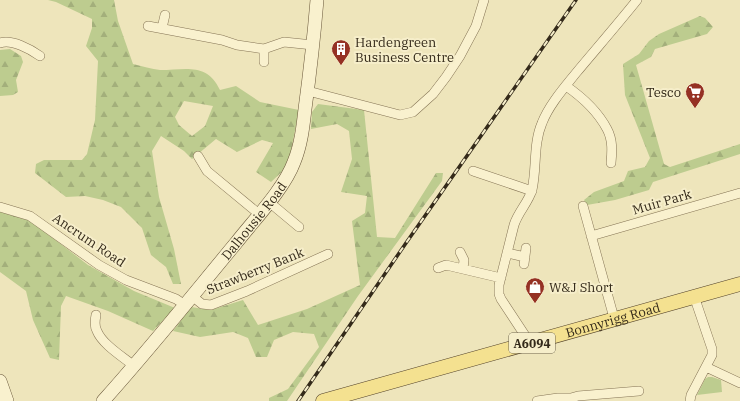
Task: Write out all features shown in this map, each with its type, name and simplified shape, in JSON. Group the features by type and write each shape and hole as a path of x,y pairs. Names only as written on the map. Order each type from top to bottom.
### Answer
{"main road":[{"name":"Dalhousie Road","path":"103,401 134,366 269,202 289,172 294,162 301,137 308,91 317,0"},
{"name":"Bonnyrigg Road","path":"323,401 528,344 614,318 740,284"},
{"path":"0,382 7,401"}],"street":[{"path":"308,91 400,115 413,112 433,94 460,56 476,26 484,0"},
{"path":"528,344 526,337 501,300 500,285 516,220 526,205 532,191 538,136 541,124 566,86 637,0"},
{"path":"162,28 165,15"},
{"path":"148,26 222,40 237,45 264,49 284,42 313,44"},
{"path":"0,43 5,42 27,47 40,56"},
{"path":"264,49 264,62"},
{"path":"566,86 578,94 590,106 608,130 612,147 612,163"},
{"path":"198,156 207,171 259,214"},
{"path":"473,171 532,191"},
{"name":"Muir Park","path":"591,236 740,193"},
{"path":"269,202 300,228"},
{"path":"583,206 614,318"},
{"name":"Ancrum Road","path":"0,207 30,216 99,266 126,280 176,299 188,301"},
{"path":"460,252 464,260 463,269"},
{"name":"Strawberry Bank","path":"188,301 211,305 247,291 328,253"},
{"path":"507,253 525,256"},
{"path":"438,268 446,265 502,278"},
{"path":"690,401 691,395 712,355 712,350 694,296"},
{"path":"96,315 96,330 102,339 134,366"},
{"path":"706,367 740,383"},
{"path":"537,401 558,398 571,400 578,396 633,389"}],"green space":[{"path":"48,0 114,0 118,21 133,64 160,70 187,69 202,71 215,81 220,90 236,86 260,102 299,110 286,168 271,182 256,172 273,143 262,140 237,152 216,139 192,159 184,151 161,136 152,151 159,197 174,249 181,284 173,284 166,267 151,255 142,228 121,207 103,200 85,196 66,197 35,173 36,164 44,160 82,160 87,154 95,120 98,61 86,46 92,28 92,19 56,2","holes":["184,101 213,106 205,126 192,136 179,125 175,117"]},
{"path":"700,16 705,18 713,27 707,34 655,49 651,57 636,65 664,164 670,167 740,144 740,154 653,182 649,190 615,200 587,205 584,200 594,192 624,181 628,171 645,167 650,158 625,95 623,64 639,54 649,41 659,34"},
{"path":"10,49 21,56 23,62 16,80 18,92 13,95 0,96 0,50"},
{"path":"318,104 364,110 377,237 395,238 436,173 443,173 442,181 358,296 287,401 269,401 269,398 288,389 319,347 314,334 293,332 274,340 267,357 256,357 248,338 233,332 200,337 173,331 191,307 211,310 243,300 258,325 307,309 360,285 352,221 365,213 367,196 341,192 352,159 349,131 337,124 311,129 312,112"},
{"path":"0,209 27,218 88,265 134,291 175,308 153,331 108,311 66,296 61,306 59,360 50,358 33,320 26,291 0,272"},
{"path":"708,377 721,380 722,392 697,395 705,379"}],"railway":[{"path":"298,401 406,243 576,0"}],"place":[{"name":"Hardengreen Business Centre","path":"341,66"},
{"name":"Tesco","path":"695,109"},
{"name":"W&J Short","path":"535,304"}]}
